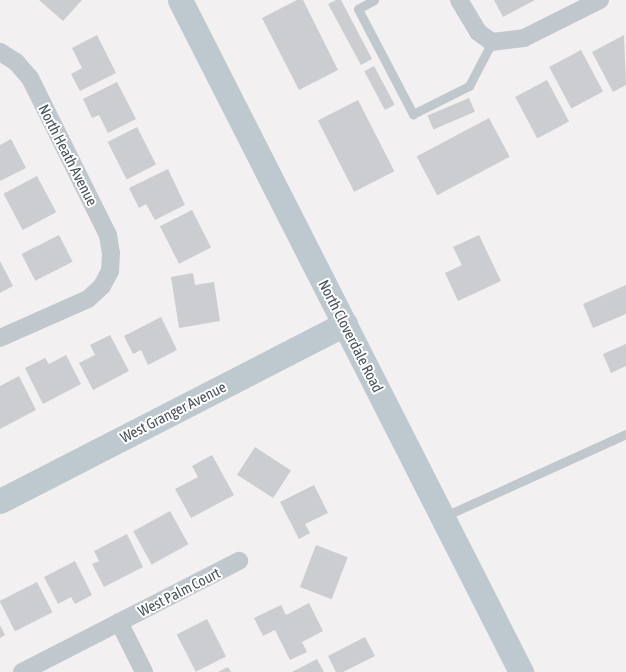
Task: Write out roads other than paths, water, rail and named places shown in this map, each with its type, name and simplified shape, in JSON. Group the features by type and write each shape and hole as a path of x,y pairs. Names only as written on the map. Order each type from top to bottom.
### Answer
{"main road":[{"name":"North Cloverdale Road","path":"180,0 521,672"},
{"name":"West Granger Avenue","path":"0,501 345,324"}],"street":[{"path":"459,0 478,32 492,42 524,38 600,0"},
{"name":"North Heath Avenue","path":"0,52 16,62 30,78 108,235 110,270 102,286 88,299 0,338"},
{"name":"West Palm Court","path":"22,672 239,561"},
{"path":"119,622 144,672"}],"lane":[{"path":"374,0 358,9 413,114 469,86 492,42"},
{"path":"443,517 626,434"}]}
